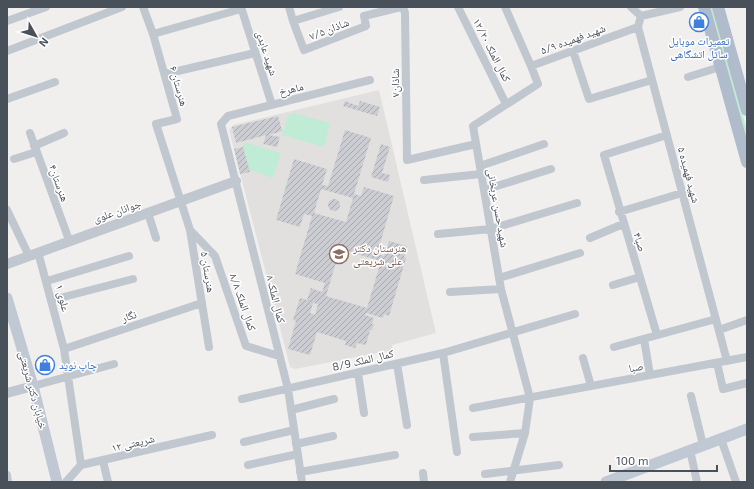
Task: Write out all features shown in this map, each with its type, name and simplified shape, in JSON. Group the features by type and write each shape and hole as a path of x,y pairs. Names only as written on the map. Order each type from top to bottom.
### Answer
{"main road":[{"path":"704,7 747,162"},
{"path":"718,7 742,76 747,110"},
{"name":"خیابان دکتر شریعتی","path":"7,298 33,386 58,482"},
{"path":"606,482 747,429"}],"street":[{"path":"7,21 44,7"},
{"path":"7,51 122,7"},
{"name":"هنرستان ۶","path":"143,7 153,34 178,119 156,124 181,202"},
{"path":"289,7 293,21 339,7"},
{"name":"شاذان ۷/۵","path":"293,21 304,50 366,26 364,16 402,7"},
{"name":"شاذان۷","path":"402,7 405,13 406,160 476,144"},
{"name":"کمال الملک ۱۲/۲۰","path":"458,7 506,104"},
{"name":"شهید فهمیده ۵/۹","path":"505,7 531,66 638,27"},
{"path":"632,7 641,16"},
{"path":"641,16 680,7"},
{"path":"153,34 241,8"},
{"name":"شهید عابدی","path":"241,8 272,105"},
{"path":"638,27 641,16"},
{"name":"شهید فهمیده ۵","path":"638,27 727,361"},
{"path":"573,51 589,99 652,80"},
{"path":"165,74 255,53"},
{"path":"506,104 538,84 531,66"},
{"path":"688,77 720,68"},
{"name":"ماهرخ","path":"221,124 228,116 370,80"},
{"path":"7,99 55,82"},
{"name":"شهید حسن عربخانی","path":"506,104 473,126 501,289 514,333 530,398"},
{"name":"کمال الملک ۸","path":"221,124 288,389 302,482"},
{"name":"هنرستان۴","path":"30,133 69,240"},
{"path":"14,159 64,133"},
{"name":"صبا۴","path":"657,335 619,212 604,155 667,135"},
{"path":"424,180 480,170 544,144"},
{"path":"484,190 551,169"},
{"name":"جوانان علوی","path":"7,264 69,240 181,202 236,181"},
{"path":"619,212 682,193"},
{"name":"هنرستان ۵","path":"181,202 190,230 209,348"},
{"path":"438,234 491,229 577,203"},
{"name":"علوی ۱","path":"7,210 47,281 64,349 80,465"},
{"path":"148,213 156,238"},
{"path":"590,238 623,224"},
{"name":"کمال الملک ۸/۸","path":"190,230 215,256 246,346 279,356"},
{"path":"500,278 580,253"},
{"path":"47,281 129,256"},
{"path":"613,285 640,277"},
{"path":"52,300 133,279"},
{"path":"450,292 501,289"},
{"name":"نگار","path":"64,349 202,303"},
{"name":"کمال الملک 8/9","path":"242,398 288,389 443,353 576,314"},
{"path":"614,347 716,319"},
{"path":"718,330 747,320"},
{"path":"644,339 650,375"},
{"path":"443,353 457,452"},
{"name":"صبا","path":"473,408 717,363 747,356"},
{"path":"583,358 591,386"},
{"path":"717,363 723,389 747,383"},
{"path":"7,393 114,364"},
{"path":"397,364 407,425"},
{"path":"358,373 364,414"},
{"path":"692,396 703,445"},
{"path":"510,482 512,471 525,432 530,398"},
{"path":"291,410 334,399"},
{"path":"244,442 294,430"},
{"path":"473,437 525,432"},
{"name":"شریعتی ۱۲","path":"80,465 212,435"},
{"path":"296,444 333,436"},
{"path":"721,439 736,482"},
{"path":"690,450 697,482"},
{"path":"248,465 298,454"},
{"path":"300,472 395,455"},
{"path":"102,461 108,482"},
{"path":"484,474 559,464"},
{"path":"66,482 80,465"},
{"path":"423,473 424,482"},
{"path":"7,475 8,482"}],"shaded area":[{"name":"هنرستان دکتر علی شریعتی","path":"379,90 436,333 392,345 393,350 295,369 290,367 229,130 233,125"}],"green space":[{"path":"709,7 712,7 747,130 747,146"},
{"path":"294,113 330,123 324,147 282,135 288,115"},
{"path":"243,142 281,153 273,178 250,170 243,147"}],"building":[{"path":"345,101 358,106 360,101 380,107 377,116 343,106"},
{"path":"278,116 282,131 269,135 280,137 277,147 263,144 266,135 236,143 232,127"},
{"path":"345,130 371,138 354,194 361,196 364,187 394,196 377,254 384,256 389,241 407,246 404,257 406,258 389,316 384,314 383,318 366,313 365,315 374,318 372,324 374,324 372,330 370,330 366,345 357,343 355,348 345,345 346,341 317,332 310,355 288,349 296,321 293,320 300,298 307,300 311,288 322,292 325,283 295,274 312,216 304,214 300,227 276,220 294,159 327,169 322,185 328,186","holes":["321,189 353,198 346,222 314,213","340,249 381,261 367,308 326,296","313,303 318,304 315,315 310,313"]},
{"path":"381,144 390,147 382,173 390,175 388,182 371,177"},
{"path":"243,147 250,172 240,174 234,149"},
{"path":"334,199 338,201 340,205 338,209 334,211 330,209 328,205 330,201"}],"place":[{"name":"تعمیرات موبایل ساتل اتشگاهی","path":"699,22"},
{"name":"هنرستان دکتر علی شریعتی","path":"339,254"},
{"name":"چاپ نوید","path":"45,365"}]}
